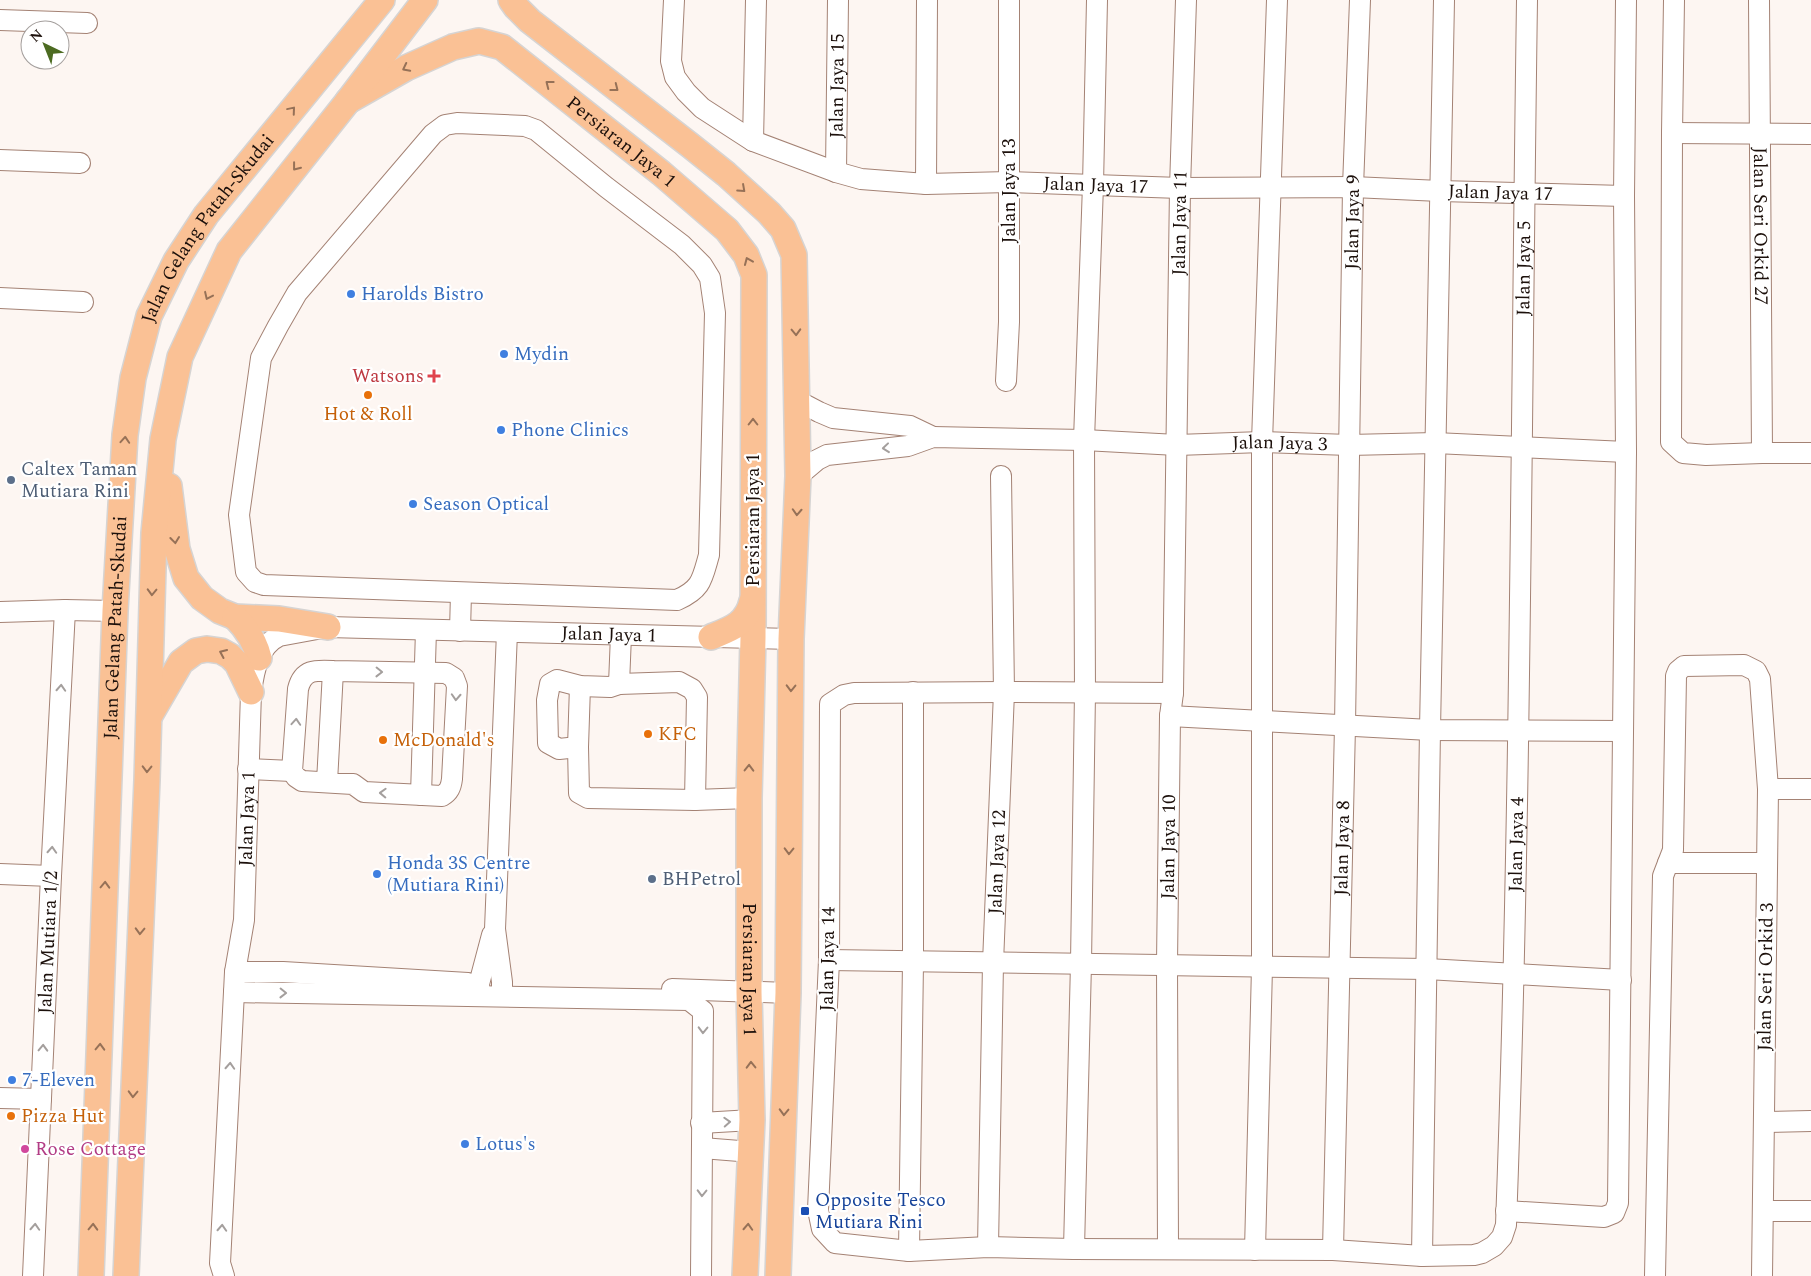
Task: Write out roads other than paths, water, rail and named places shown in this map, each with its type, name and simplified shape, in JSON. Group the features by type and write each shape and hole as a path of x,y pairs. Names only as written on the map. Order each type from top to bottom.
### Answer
{"main road":[{"name":"Jalan Gelang Patah-Skudai","path":"92,1276 115,611 125,435 133,378 149,316 176,262 206,215 382,0"},
{"name":"Jalan Gelang Patah-Skudai","path":"126,1276 147,780 154,532 163,439 180,357 229,251 425,0"},
{"name":"Persiaran Jaya 1","path":"512,0 516,7 530,21 691,146 769,214 783,229 794,255 798,476 791,639 788,993 778,1276"},
{"name":"Persiaran Jaya 1","path":"348,101 406,68 453,47 479,41 502,47 661,173 727,230 746,255 754,275 753,638 749,798 752,1152 745,1276"},
{"path":"661,173 661,160 672,146 679,144 691,146"},
{"path":"163,439 176,549 186,578 202,598 220,611 235,618 246,628 253,640 259,658"},
{"path":"711,637 736,627 744,620 750,610 753,594"},
{"path":"235,618 279,619 328,627"},
{"path":"148,720 181,662 196,651 214,650 230,656 237,664 250,692"},
{"path":"127,1251 132,1276"}],"street":[{"name":"Jalan Jaya 17","path":"674,0 671,61 675,77 702,108 753,141 836,172 861,178 926,184 1009,182 1180,188 1353,187 1624,196"},
{"path":"753,141 756,0"},
{"name":"Jalan Jaya 15","path":"836,172 838,0"},
{"path":"926,184 927,0"},
{"name":"Jalan Jaya 13","path":"1006,381 1009,322 1008,0"},
{"path":"1074,1249 1085,692 1084,440 1097,0"},
{"name":"Jalan Jaya 11","path":"1177,445 1180,188 1186,0"},
{"path":"1255,1250 1262,967 1262,442 1277,0"},
{"name":"Jalan Jaya 9","path":"1349,445 1353,187 1360,0"},
{"path":"1173,693 913,692 913,962 909,1251 988,1247 1333,1250 1422,1256 1444,0"},
{"name":"Jalan Jaya 5","path":"1522,448 1527,0"},
{"path":"1506,1211 1604,1217 1614,1213 1618,1203 1626,452 1624,196 1626,0"},
{"path":"1674,0 1671,442 1683,452 1706,455 1762,452 1811,453"},
{"name":"Jalan Seri Orkid 27","path":"1759,0 1762,452"},
{"path":"0,20 87,23"},
{"path":"457,123 525,126 536,130 682,245 702,265 710,278 715,313 709,555 700,583 688,595 677,600 461,593 264,585 255,582 246,572 239,515 261,358 297,293 433,134 445,126 457,123"},
{"path":"1672,133 1811,134"},
{"path":"0,160 80,163"},
{"path":"0,298 82,302"},
{"path":"798,401 833,418 910,426 934,437"},
{"path":"798,476 817,460 827,456 908,446 934,437"},
{"name":"Jalan Jaya 3","path":"934,437 1084,440 1177,445 1262,442 1349,445 1435,443 1626,452"},
{"name":"Jalan Jaya 10","path":"1168,1249 1167,964 1170,716 1173,693 1177,445"},
{"name":"Jalan Jaya 8","path":"1333,1250 1345,726 1349,445"},
{"name":"Jalan Jaya 4","path":"1422,1256 1474,1255 1482,1253 1498,1241 1504,1232 1513,972 1522,448"},
{"name":"Jalan Jaya 12","path":"988,1247 994,963 1004,692 1001,476"},
{"path":"460,630 461,593"},
{"name":"Jalan Mutiara 1/2","path":"33,1276 50,876 65,610"},
{"path":"0,612 115,611"},
{"name":"Jalan Jaya 1","path":"224,1276 220,1263 235,972 244,920 250,692 259,658 265,647 279,636 328,627 791,639"},
{"path":"421,795 426,630"},
{"path":"502,989 495,929 506,632"},
{"path":"619,684 621,635"},
{"name":"Jalan Seri Orkid 3","path":"1668,864 1673,850 1676,676 1678,671 1684,666 1744,665 1756,671 1760,678 1768,789 1762,1276"},
{"path":"317,670 333,671 446,673 454,678 457,686 451,787 447,792 442,796 364,792 353,784 302,781 296,777 292,771 300,682 310,672 317,670"},
{"path":"327,782 333,671"},
{"path":"578,747 559,749 548,743 547,700 550,684 557,680 580,686 610,687 619,684 679,682 692,689 697,697 695,800"},
{"path":"580,686 579,793 588,798 695,800 749,798"},
{"name":"Jalan Jaya 14","path":"909,1251 835,1243 822,1229 818,1210 830,960 830,704 844,695 854,693 913,692"},
{"path":"1170,716 1430,730 1622,731"},
{"path":"248,769 292,771"},
{"path":"1768,789 1811,789"},
{"path":"1655,1276 1663,876 1668,864 1767,863"},
{"path":"0,874 50,876"},
{"path":"479,990 495,929"},
{"path":"830,960 1427,968 1620,980"},
{"path":"235,972 283,972 479,990"},
{"path":"502,989 689,1000 703,1011 701,1276"},
{"path":"234,992 502,989 788,993"},
{"path":"0,1098 41,1099"},
{"path":"701,1123 752,1120"},
{"path":"1764,1122 1811,1121"},
{"path":"702,1148 752,1152"},
{"path":"1763,1211 1811,1211"}],"place":[{"name":"Harolds Bistro","path":"351,294"},
{"name":"Mydin","path":"504,354"},
{"name":"Watsons","path":"434,376"},
{"name":"Hot & Roll","path":"368,395"},
{"name":"Phone Clinics","path":"501,430"},
{"name":"Caltex Taman Mutiara Rini","path":"11,480"},
{"name":"Season Optical","path":"413,504"},
{"name":"KFC","path":"648,734"},
{"name":"McDonald's","path":"383,740"},
{"name":"Honda 3S Centre (Mutiara Rini)","path":"377,874"},
{"name":"BHPetrol","path":"652,879"},
{"name":"7-Eleven","path":"12,1080"},
{"name":"Pizza Hut","path":"11,1116"},
{"name":"Lotus's","path":"465,1144"},
{"name":"Rose Cottage","path":"25,1149"},
{"name":"Opposite Tesco Mutiara Rini","path":"805,1211"}]}
